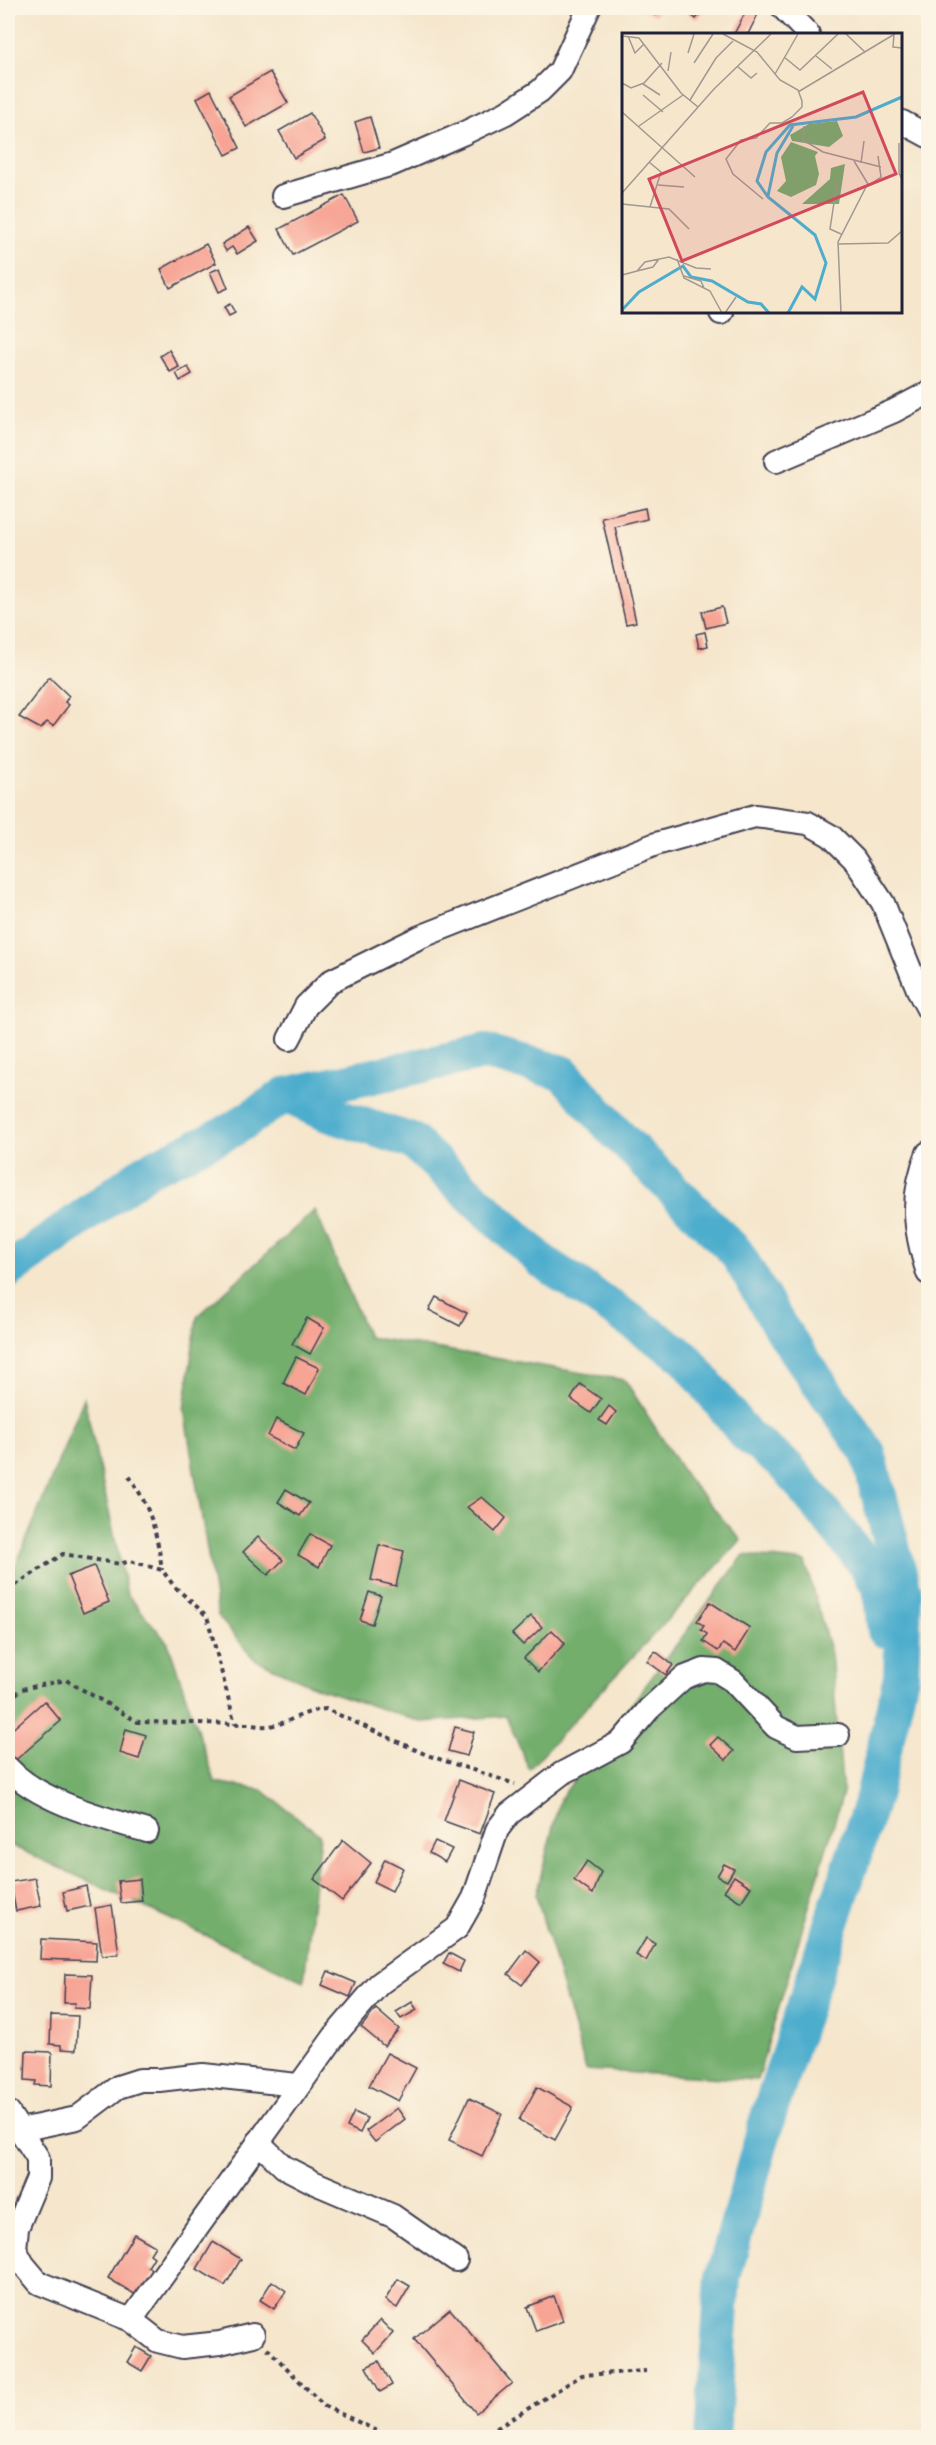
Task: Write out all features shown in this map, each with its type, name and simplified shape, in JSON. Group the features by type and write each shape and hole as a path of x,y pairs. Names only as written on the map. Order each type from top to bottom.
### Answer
{"street":[{"path":"284,196 393,164 462,134 515,107 540,91 560,71 589,8"},
{"path":"783,8 807,33"},
{"path":"903,123 928,136"},
{"path":"776,461 885,415 928,393"},
{"path":"289,1039 306,1006 331,981 420,937 656,844 755,816 808,823 831,836 854,859 883,903 920,994 928,1008"},
{"path":"928,1153 915,1194 915,1216 918,1242 928,1273"},
{"path":"131,2320 336,2032 379,1984 457,1928 474,1898 497,1830 508,1814 561,1774 621,1742 649,1709 683,1678 704,1670 717,1671 733,1682 756,1709 776,1727 797,1737 838,1735"},
{"path":"8,1768 13,1774 42,1792 79,1809 147,1831"},
{"path":"20,2130 77,2118 118,2086 140,2080 204,2075 297,2085"},
{"path":"8,2112 38,2158 38,2178 17,2228 15,2249 23,2264 39,2283 131,2320 158,2341 182,2347 220,2343 253,2335"},
{"path":"258,2142 284,2167 315,2183 393,2216 456,2260"}],"path":[{"path":"129,1476 141,1494 158,1534 162,1570 174,1586 207,1616 236,1724"},
{"path":"8,1590 63,1554 120,1564 130,1562 162,1570"},
{"path":"8,1700 22,1689 66,1680 138,1722 277,1726 312,1710 326,1709 428,1755 536,1791"},
{"path":"253,2335 324,2406 384,2434 436,2438"},
{"path":"481,2438 582,2375 646,2371"}],"green space":[{"path":"315,1210 368,1337 625,1380 687,1478 741,1540 529,1769 506,1716 421,1722 315,1687 254,1659 218,1616 184,1409 197,1317"},
{"path":"84,1398 127,1594 168,1643 215,1782 262,1790 320,1835 304,1981 8,1844 8,1585"},
{"path":"744,1555 805,1562 831,1654 843,1793 757,2080 586,2070 536,1895 560,1799"}],"building":[{"path":"637,8 658,8 655,15"},
{"path":"682,8 705,8 696,19"},
{"path":"739,8 760,10 748,33 735,33 745,13"},
{"path":"270,72 288,103 246,127 229,96"},
{"path":"211,90 240,148 226,155 197,98"},
{"path":"310,113 325,140 294,158 279,131"},
{"path":"370,117 379,148 364,152 355,122"},
{"path":"344,195 358,221 293,255 279,229"},
{"path":"249,227 258,241 237,254 232,247 226,251 222,244"},
{"path":"206,244 216,263 170,288 161,269"},
{"path":"220,268 228,288 219,292 210,272"},
{"path":"230,304 235,313 229,316 224,307"},
{"path":"169,350 179,367 170,372 160,356"},
{"path":"188,367 192,374 180,381 176,373"},
{"path":"645,508 647,519 615,527 636,622 626,624 602,518"},
{"path":"722,607 726,623 706,628 702,612"},
{"path":"705,632 708,646 699,648 696,634"},
{"path":"49,677 69,696 65,702 69,705 53,726 47,722 41,729 19,717"},
{"path":"436,1297 467,1313 460,1326 429,1310"},
{"path":"307,1318 324,1328 310,1354 292,1344"},
{"path":"296,1357 319,1368 306,1395 283,1383"},
{"path":"580,1384 601,1399 591,1413 571,1399"},
{"path":"609,1406 616,1412 607,1425 599,1420"},
{"path":"276,1419 304,1433 295,1450 268,1436"},
{"path":"286,1489 309,1503 300,1516 278,1502"},
{"path":"482,1497 506,1518 495,1532 467,1507"},
{"path":"310,1534 330,1545 319,1567 298,1555"},
{"path":"258,1537 283,1560 268,1575 243,1552"},
{"path":"379,1545 404,1551 396,1586 371,1580"},
{"path":"94,1566 109,1602 83,1613 68,1576"},
{"path":"369,1592 381,1596 372,1624 360,1620"},
{"path":"710,1602 750,1628 735,1652 723,1644 718,1651 703,1641 707,1634 701,1630 704,1626 697,1621"},
{"path":"531,1616 542,1627 523,1645 512,1634"},
{"path":"552,1630 565,1643 538,1672 524,1658"},
{"path":"655,1651 673,1665 666,1675 647,1661"},
{"path":"44,1701 61,1721 11,1764 8,1760 8,1733"},
{"path":"455,1727 474,1732 467,1756 448,1751"},
{"path":"126,1729 146,1735 139,1759 120,1753"},
{"path":"718,1737 734,1751 726,1760 710,1745"},
{"path":"459,1780 495,1794 480,1834 444,1821"},
{"path":"343,1840 371,1863 342,1901 314,1879"},
{"path":"435,1841 452,1849 445,1862 429,1853"},
{"path":"385,1859 403,1868 392,1891 374,1882"},
{"path":"587,1861 601,1872 593,1894 574,1880"},
{"path":"724,1864 734,1869 727,1881 717,1876"},
{"path":"734,1876 751,1887 741,1902 724,1891"},
{"path":"35,1878 41,1906 16,1911 10,1882"},
{"path":"140,1879 142,1901 121,1903 118,1881"},
{"path":"86,1886 90,1906 67,1911 63,1892"},
{"path":"112,1905 119,1954 102,1956 95,1908"},
{"path":"646,1938 655,1944 646,1961 636,1955"},
{"path":"41,1939 97,1942 96,1961 40,1959"},
{"path":"526,1950 540,1962 522,1985 508,1974"},
{"path":"449,1953 464,1961 459,1972 443,1964"},
{"path":"328,1971 356,1983 350,1997 322,1985"},
{"path":"65,1974 92,1975 90,2009 74,2008 75,2003 64,2003"},
{"path":"412,2002 417,2010 401,2019 396,2012"},
{"path":"376,2009 399,2029 384,2046 361,2027"},
{"path":"51,2015 78,2016 76,2050 61,2049 61,2045 50,2044"},
{"path":"26,2051 52,2052 51,2086 35,2085 36,2081 25,2080"},
{"path":"387,2053 416,2068 398,2101 369,2086"},
{"path":"537,2087 573,2107 555,2140 519,2120"},
{"path":"469,2098 502,2114 482,2156 449,2140"},
{"path":"397,2108 405,2119 375,2142 366,2131"},
{"path":"354,2112 367,2118 360,2133 347,2127"},
{"path":"134,2234 155,2246 150,2254 154,2257 148,2267 156,2272 141,2298 108,2278"},
{"path":"213,2242 241,2259 225,2286 197,2269"},
{"path":"398,2279 410,2286 397,2308 385,2300"},
{"path":"272,2281 286,2291 274,2309 260,2300"},
{"path":"554,2296 563,2321 536,2331 527,2307"},
{"path":"450,2309 512,2383 476,2413 414,2339"},
{"path":"380,2320 393,2333 375,2353 362,2340"},
{"path":"136,2347 151,2356 142,2371 127,2362"},
{"path":"379,2361 392,2385 380,2392 366,2367"}],"waterway":[{"path":"8,1271 146,1171 232,1130 285,1095 485,1052 563,1073 615,1132 736,1252 780,1327 868,1453 904,1592 901,1676 873,1797 767,2120 723,2277 712,2438"},
{"path":"285,1095 322,1112 412,1141 543,1262 685,1357 745,1434 788,1468 866,1565 880,1589 885,1630"}]}
